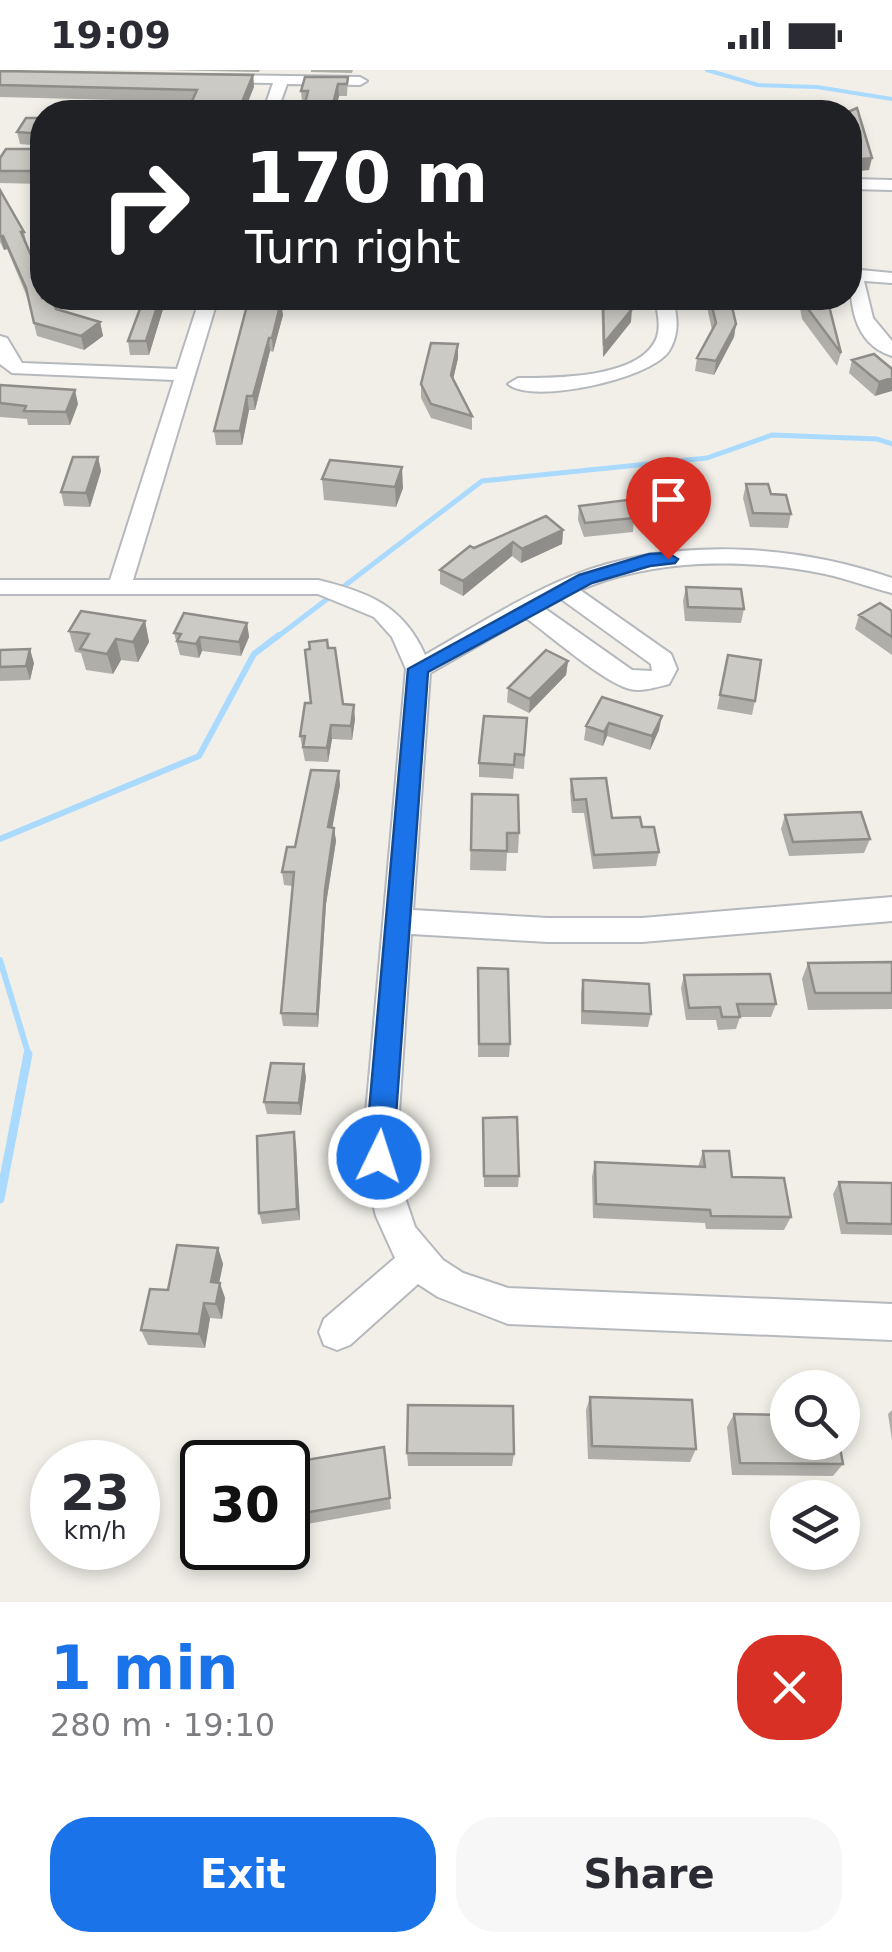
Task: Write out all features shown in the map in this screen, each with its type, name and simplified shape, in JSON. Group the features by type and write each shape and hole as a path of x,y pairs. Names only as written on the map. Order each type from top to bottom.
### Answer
{"street":[{"path":"206,78 360,81"},
{"path":"274,100 281,80"},
{"path":"862,184 892,185"},
{"path":"862,276 892,278"},
{"path":"120,586 205,310"},
{"path":"518,384 563,385 638,366 665,342 664,310"},
{"path":"860,310 863,323 892,350"},
{"path":"0,342 10,365 19,369 184,374"},
{"path":"418,669 585,579 649,560 786,561 850,572 892,586"},
{"path":"0,587 298,586 343,594 398,624 407,636 418,669 379,1157 386,1202 416,1263 470,1296 522,1308 892,1322"},
{"path":"530,609 623,676 635,682 660,678 666,669 662,660 564,590"},
{"path":"397,921 548,930 642,930 892,909"},
{"path":"337,1332 416,1263"}],"building":[{"path":"0,71 253,75 243,100 192,100 197,90 0,85"},
{"path":"305,77 348,77 347,84 338,84 334,100 306,100 308,91 301,91"},
{"path":"26,118 30,118 30,133 17,132"},
{"path":"862,125 872,158 862,159"},
{"path":"6,149 30,149 30,171 0,171 0,158"},
{"path":"0,190 24,232 30,253 30,306 26,288 0,236"},
{"path":"31,310 59,310 100,322 81,336 34,323"},
{"path":"140,310 156,310 146,341 128,341"},
{"path":"246,310 279,310 253,396 247,396 240,431 214,431"},
{"path":"603,310 631,310 604,343"},
{"path":"713,310 733,310 736,324 716,361 697,358 716,323"},
{"path":"809,310 830,310 841,353"},
{"path":"431,343 458,344 451,375 472,416 431,404 421,384"},
{"path":"874,354 892,369 892,378 879,382 852,360"},
{"path":"0,385 75,390 66,412 24,411 26,406 0,403"},
{"path":"73,457 98,457 86,493 61,492"},
{"path":"330,460 402,467 395,487 322,479"},
{"path":"746,484 768,484 771,494 786,495 791,514 753,513"},
{"path":"627,500 634,518 585,523 579,506"},
{"path":"546,516 563,530 522,549 513,542 463,581 440,570 470,546 474,548"},
{"path":"686,587 741,589 744,609 688,607"},
{"path":"880,603 892,611 892,637 859,615"},
{"path":"81,611 145,621 133,642 116,639 107,654 80,649 89,634 69,631"},
{"path":"184,613 247,623 239,642 200,637 196,644 177,641 181,634 174,633"},
{"path":"327,640 328,648 335,648 343,704 354,705 351,726 331,725 327,748 303,747 305,736 300,736 305,703 311,703 305,650 310,649 309,642"},
{"path":"30,649 26,666 0,667 0,650"},
{"path":"546,650 568,661 530,699 508,688"},
{"path":"728,655 761,660 755,701 720,695"},
{"path":"602,697 662,716 652,736 609,723 604,732 586,726"},
{"path":"484,716 527,718 524,755 515,754 514,765 479,763"},
{"path":"311,770 339,771 328,827 334,828 325,890 317,1014 281,1013 294,872 282,872 287,847 295,847"},
{"path":"606,778 612,818 640,817 642,827 654,827 659,852 594,855 586,799 574,800 571,779"},
{"path":"472,794 518,795 519,833 507,833 507,851 471,850"},
{"path":"861,812 870,839 793,842 785,815"},
{"path":"892,962 892,993 815,993 808,963"},
{"path":"478,968 508,969 510,1044 479,1044"},
{"path":"770,974 776,1004 737,1004 740,1017 722,1017 720,1007 689,1008 684,975"},
{"path":"583,980 649,984 651,1014 583,1011"},
{"path":"271,1063 304,1064 299,1103 264,1102"},
{"path":"517,1117 519,1176 484,1176 483,1118"},
{"path":"294,1132 297,1209 259,1213 257,1136"},
{"path":"703,1151 729,1151 732,1177 784,1178 791,1217 711,1216 710,1210 596,1204 595,1162 705,1167"},
{"path":"839,1182 892,1183 892,1224 847,1223"},
{"path":"177,1245 218,1248 211,1282 220,1283 216,1304 204,1303 199,1334 141,1330 150,1289 168,1290"},
{"path":"590,1397 692,1400 696,1449 592,1446"},
{"path":"408,1405 513,1406 514,1454 407,1453"},
{"path":"734,1414 770,1415 770,1460 842,1460 843,1464 740,1463"},
{"path":"384,1447 390,1498 310,1512 310,1459"}],"waterway":[{"path":"707,70 758,85 817,87 892,99"},
{"path":"276,638 482,481 707,458 772,435 877,439 892,444"},
{"path":"0,839 199,756 254,654 279,635"},
{"path":"0,960 29,1056"},
{"path":"0,1199 28,1054"}],"route":[{"path":"379,1157 418,669 585,579 649,560 668,559"}]}
